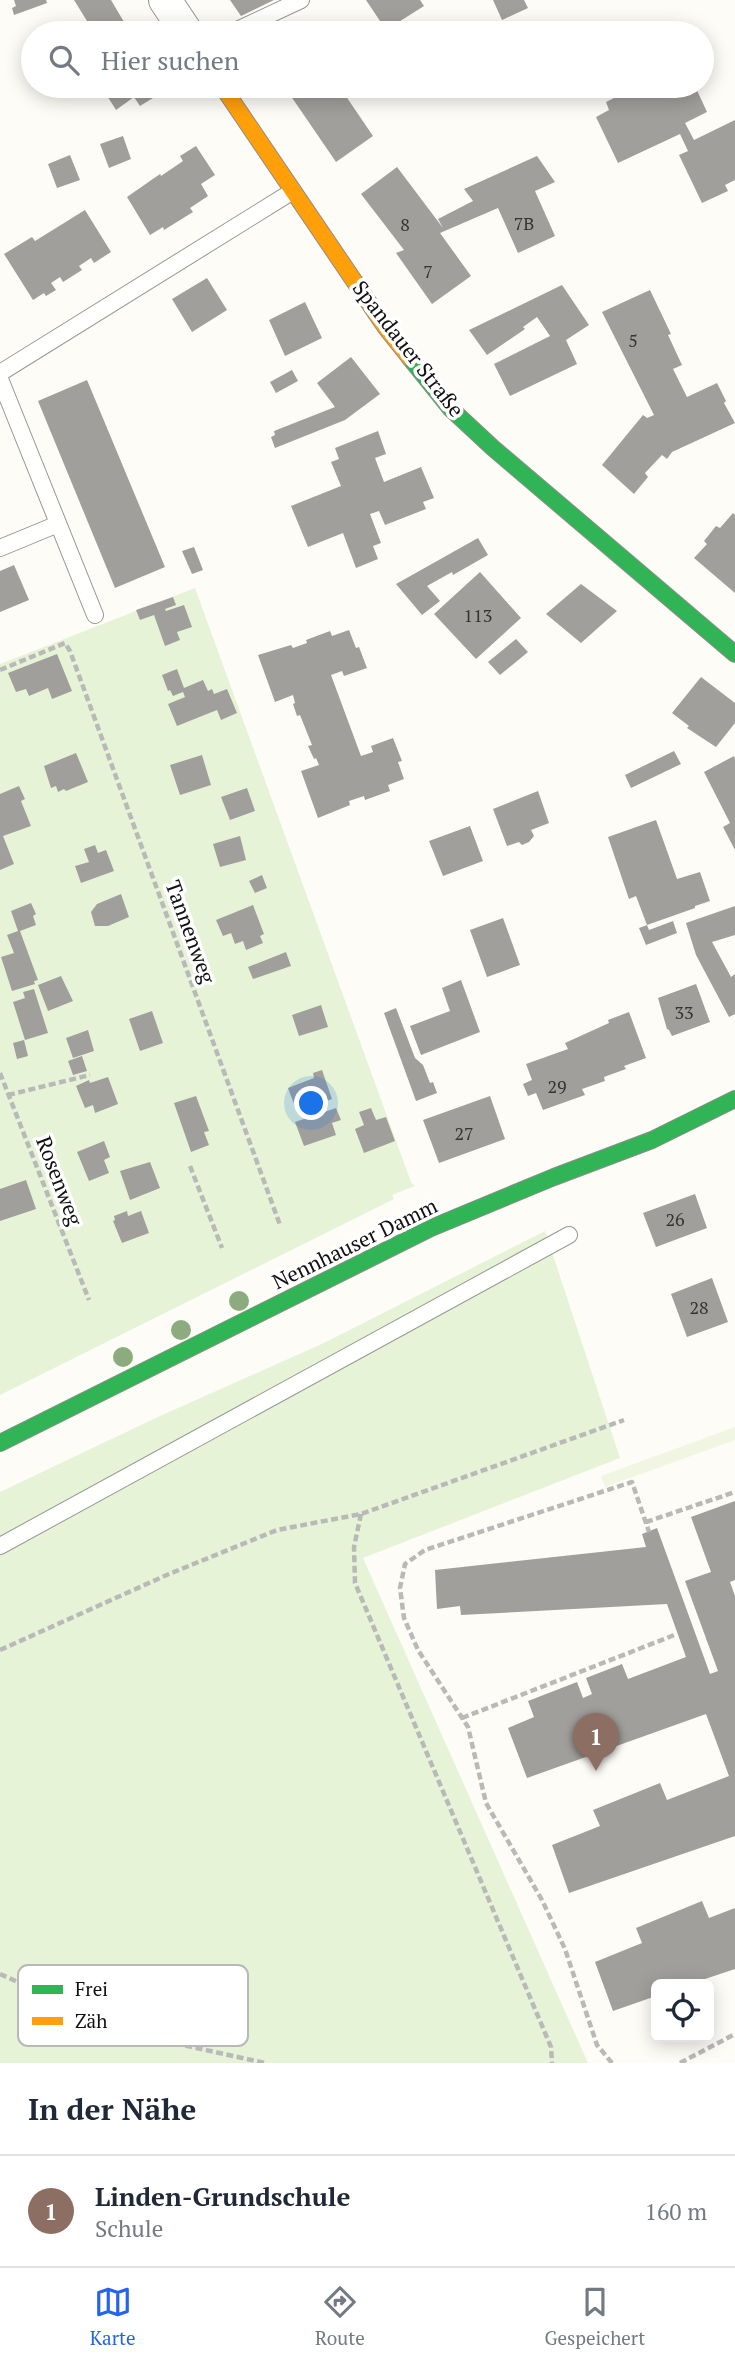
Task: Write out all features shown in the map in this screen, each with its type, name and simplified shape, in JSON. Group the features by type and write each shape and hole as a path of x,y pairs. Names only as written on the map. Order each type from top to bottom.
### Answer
{"street":[{"path":"164,0 179,21"},
{"name":"Spandauer Straße","path":"230,98 386,328 451,409 735,654"},
{"name":"Nennhauser Damm","path":"0,1443 440,1224 652,1140 735,1098"}],"lane":[{"path":"256,21 301,0"},
{"path":"0,373 293,191"},
{"path":"0,380 95,615"},
{"path":"0,548 58,524"},
{"path":"0,1546 569,1235"}],"path":[{"name":"Tannenweg","path":"0,670 65,643 70,651 280,1225"},
{"name":"Rosenweg","path":"0,1073 89,1300"},
{"path":"8,1095 90,1075"},
{"path":"190,1166 222,1248"},
{"path":"0,1650 169,1574 277,1530 361,1514 624,1420"},
{"path":"612,2063 597,2045 565,1950 542,1900 486,1803 468,1727 418,1650 404,1618 400,1588 405,1564 425,1550 632,1482 649,1532"},
{"path":"646,1522 735,1492"},
{"path":"361,1514 354,1546 355,1583 551,2047 552,2063"},
{"path":"463,1718 677,1634"},
{"path":"0,1974 18,1982"},
{"path":"680,2063 735,2034"},
{"path":"188,2046 265,2063"}],"green space":[{"path":"195,588 411,1182 415,1186 392,1195 394,1199 0,1395 0,664"},
{"path":"545,1231 620,1458 363,1558 588,2063 0,2063 0,1492 160,1416 324,1343"},
{"path":"735,1427 735,1440 605,1487 601,1476"}],"building":[{"path":"14,0 46,0 47,3 14,15"},
{"path":"74,0 111,0 123,21 87,21"},
{"path":"230,0 274,0 241,16"},
{"path":"366,0 420,0 424,6 400,21 380,21"},
{"path":"493,0 524,0 528,8 502,20"},
{"path":"108,98 133,98 116,110"},
{"path":"135,98 153,98 140,106"},
{"path":"292,98 347,98 373,136 336,162"},
{"path":"614,98 701,98 707,112 685,123 694,140 735,120 735,180 725,185 728,191 702,203 679,155 688,151 680,134 618,163 596,117 609,110 606,102"},
{"path":"123,136 131,159 109,168 100,144"},
{"path":"196,146 215,175 201,184 208,196 190,208 193,212 164,230 163,227 150,235 127,197 183,161 180,156"},
{"path":"70,155 80,180 57,188 48,164"},
{"path":"537,156 555,182 535,191 555,236 518,253 498,208 440,233 471,276 432,304 396,253 404,250 361,194 397,167 443,228 438,219 473,201 464,189"},
{"path":"85,210 111,252 94,263 91,258 79,266 82,270 63,282 60,277 51,283 56,290 33,300 4,254 32,237 35,241"},
{"path":"207,278 227,310 192,332 172,299"},
{"path":"562,285 589,325 566,340 577,364 510,396 494,364 550,336 537,317 523,327 525,329 487,355 469,330"},
{"path":"650,290 682,365 673,369 687,397 717,383 735,423 672,452 667,459 662,455 645,473 648,477 634,494 602,465 643,415 647,418 654,415 602,312"},
{"path":"305,302 322,338 285,356 269,320"},
{"path":"351,357 380,394 345,420 275,448 271,437 275,435 274,431 335,407 317,383"},
{"path":"292,370 298,381 276,393 270,382"},
{"path":"87,380 165,567 115,588 38,401"},
{"path":"378,431 386,454 375,458 384,482 421,467 434,498 423,502 426,509 385,525 379,511 370,514 381,543 373,546 378,559 356,568 343,533 308,547 291,506 341,486 331,462 339,459 335,448"},
{"path":"733,513 735,593 694,558 707,544 704,541 716,526 720,528"},
{"path":"478,538 488,555 427,586 440,601 422,615 396,584"},
{"path":"194,547 203,570 192,574 182,551"},
{"path":"14,565 29,600 0,612 0,571"},
{"path":"480,572 521,618 476,659 434,614"},
{"path":"581,584 617,611 581,643 546,614"},
{"path":"173,597 176,605 165,609 166,611 184,605 192,627 177,632 180,640 165,646 154,615 140,620 136,610"},
{"path":"349,630 367,668 344,676 342,671 331,675 361,756 373,752 371,746 393,738 402,761 398,762 404,779 388,785 390,791 365,800 364,796 349,801 350,805 318,818 301,771 319,765 308,746 312,745 300,715 297,716 293,695 275,702 258,655 291,645 293,648 330,631 332,636"},
{"path":"516,639 528,652 500,675 488,662"},
{"path":"57,654 72,691 52,699 48,688 29,696 26,689 16,692 8,673"},
{"path":"177,669 184,688 203,680 208,691 212,689 214,694 227,689 237,713 221,720 217,710 177,726 168,704 185,697 183,692 173,696 170,690 168,691 162,675"},
{"path":"701,677 735,703 735,723 716,747 687,728 689,726 672,713"},
{"path":"674,751 681,764 631,788 625,775"},
{"path":"76,753 88,782 66,791 64,789 58,792 56,786 51,788 44,766"},
{"path":"202,755 211,785 180,795 170,765"},
{"path":"734,756 735,850 723,827 730,823 704,772"},
{"path":"19,786 25,799 21,801 31,826 3,836 14,864 0,870 0,794"},
{"path":"247,788 255,811 230,820 221,797"},
{"path":"538,791 549,823 531,830 534,836 529,842 507,846 493,809"},
{"path":"656,820 677,879 700,872 710,901 647,925 636,896 629,899 608,837"},
{"path":"470,826 483,861 443,876 429,841"},
{"path":"240,836 246,860 220,867 213,844"},
{"path":"95,845 98,853 106,850 114,871 81,883 75,866 89,862 84,849"},
{"path":"262,875 267,888 255,893 249,881"},
{"path":"121,894 129,917 108,926 95,926 91,912 97,904"},
{"path":"31,903 36,914 33,916 36,925 20,931 38,980 34,981 35,984 12,991 1,957 14,953 7,935 18,931 11,911"},
{"path":"253,905 264,934 260,936 263,943 246,950 243,941 235,944 231,933 223,936 216,920"},
{"path":"735,906 735,935 712,942 731,977 735,974 735,1014 729,1017 696,955 686,923"},
{"path":"503,918 520,965 487,977 470,930"},
{"path":"673,921 677,933 646,945 639,928 647,925 649,930"},
{"path":"286,952 291,966 253,979 248,967"},
{"path":"61,976 73,1001 48,1011 38,985"},
{"path":"461,980 480,1032 421,1055 410,1026 450,1011 442,988"},
{"path":"696,984 710,1022 672,1036 667,1029 658,998"},
{"path":"34,989 48,1033 25,1040 13,1002 25,998 23,992"},
{"path":"321,1005 328,1027 299,1036 292,1015"},
{"path":"396,1008 415,1058 423,1065 437,1093 416,1101 384,1013"},
{"path":"152,1011 163,1043 140,1051 129,1019"},
{"path":"629,1012 646,1058 604,1077 605,1081 582,1089 585,1095 543,1110 536,1093 528,1096 523,1084 532,1080 526,1064 568,1049 565,1043"},
{"path":"88,1030 94,1051 73,1058 66,1038"},
{"path":"24,1040 28,1056 17,1059 13,1043"},
{"path":"82,1056 87,1071 73,1075 68,1061"},
{"path":"322,1070 332,1099 297,1112 288,1088 314,1078 313,1073"},
{"path":"108,1077 118,1104 95,1113 93,1105 85,1108 76,1086 89,1080 90,1083"},
{"path":"196,1096 209,1131 204,1132 209,1145 191,1152 174,1103"},
{"path":"490,1096 505,1139 439,1163 423,1120"},
{"path":"336,1108 341,1120 332,1123 336,1135 304,1146 295,1122"},
{"path":"371,1108 376,1120 386,1117 395,1141 364,1153 355,1129 364,1125 359,1112"},
{"path":"104,1141 110,1157 104,1160 109,1173 89,1181 77,1152"},
{"path":"150,1162 160,1188 130,1200 120,1171"},
{"path":"26,1180 36,1209 0,1221 0,1189"},
{"path":"695,1194 707,1228 656,1247 643,1213"},
{"path":"127,1211 128,1216 141,1211 149,1233 122,1243 113,1221 114,1216"},
{"path":"712,1278 728,1322 687,1337 671,1294"},
{"path":"735,1501 735,1580 730,1582 735,1596 735,1836 569,1893 552,1845 600,1826 593,1810 660,1783 667,1800 729,1776 706,1714 527,1778 508,1728 534,1717 528,1701 577,1682 583,1698 592,1694 586,1678 622,1664 628,1679 686,1657 667,1604 461,1615 460,1606 437,1609 435,1570 646,1547 642,1534 657,1528 710,1674 718,1671 685,1581 711,1572 691,1517"},
{"path":"702,1901 709,1918 735,1908 735,1969 705,1979 651,1979 651,1998 613,2011 595,1962 642,1943 636,1928"}],"traffic: fast":[{"path":"410,358 451,409 493,448 735,654"},
{"path":"0,1443 431,1228 652,1140 735,1099"}],"traffic: slow":[{"path":"230,98 386,328 410,358"}],"place":[{"name":"Linden-Grundschule","path":"596,1771"}]}
